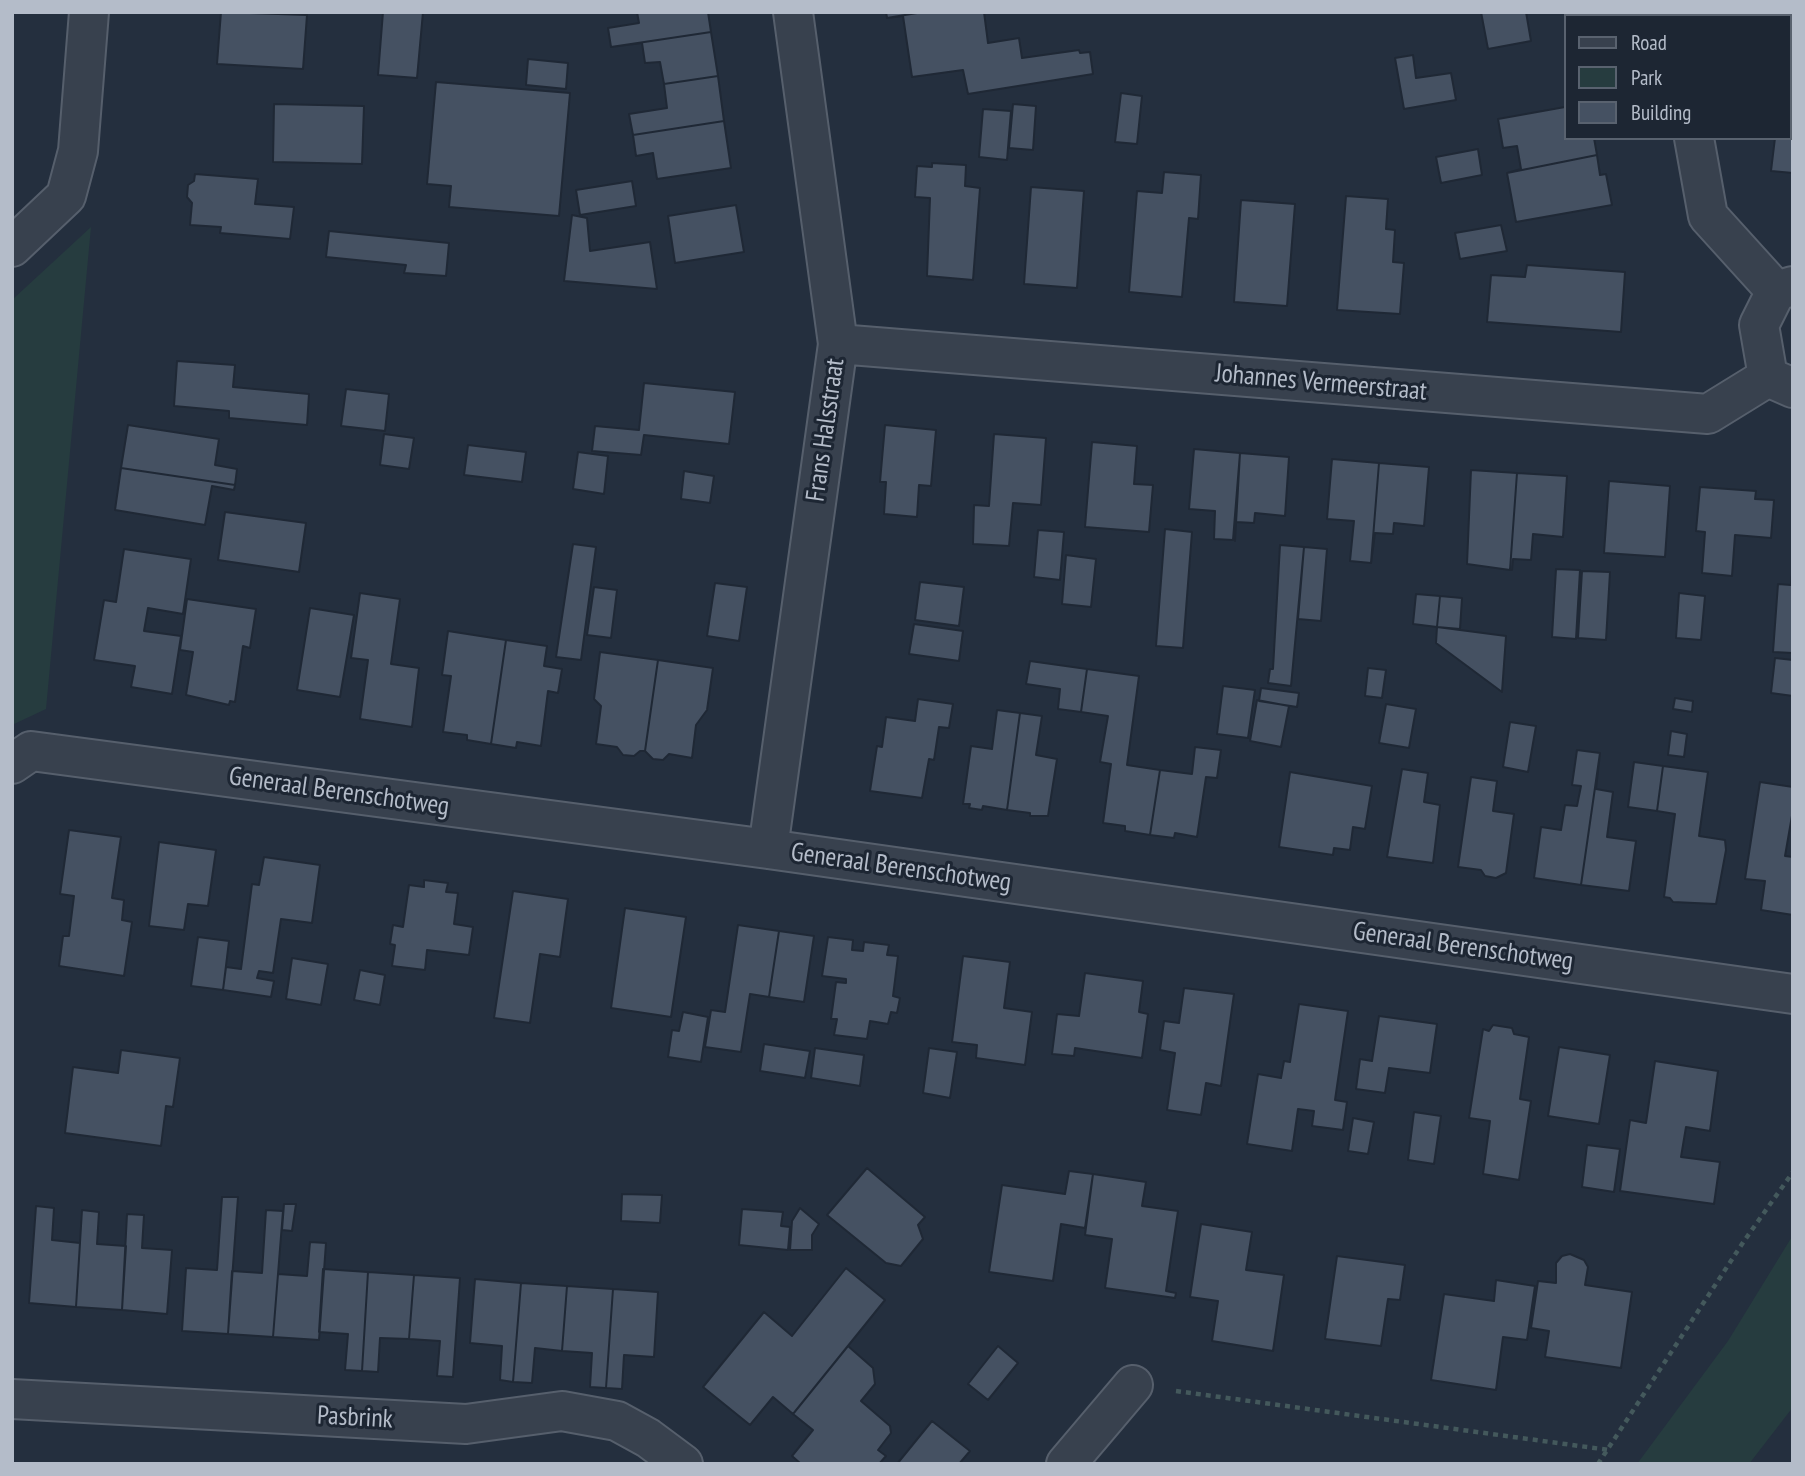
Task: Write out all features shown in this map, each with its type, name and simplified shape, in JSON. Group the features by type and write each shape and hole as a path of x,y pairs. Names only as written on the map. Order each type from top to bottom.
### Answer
{"street":[{"path":"12,247 66,196 78,151 89,12"},
{"name":"Frans Halsstraat","path":"768,849 838,344 793,12"},
{"path":"1694,140 1708,216 1784,289 1759,326 1781,383"},
{"name":"Johannes Vermeerstraat","path":"838,344 1708,414 1781,383"},
{"name":"Generaal Berenschotweg","path":"12,764 31,751 768,849 1793,994"},
{"path":"1066,1464 1133,1385"},
{"name":"Pasbrink","path":"12,1399 466,1424 562,1411 617,1421 648,1438 683,1464"}],"path":[{"path":"1598,1464 1744,1241 1793,1172"},
{"path":"1133,1385 1609,1450"}],"green space":[{"path":"91,227 46,709 12,725 12,300"},
{"path":"1793,1235 1793,1407 1749,1464 1637,1464 1728,1341"}],"building":[{"path":"221,12 307,15 303,69 217,64"},
{"path":"383,12 423,12 417,78 378,75"},
{"path":"637,12 708,12 711,32 611,47 608,28 639,23"},
{"path":"886,12 923,12 887,18"},
{"path":"923,12 984,12 988,43 1019,38 1022,58 1079,50 1080,53 1090,52 1093,74 968,94 963,70 912,77 903,16 887,18"},
{"path":"1481,12 1526,12 1531,41 1488,49"},
{"path":"711,32 718,76 664,84 660,62 645,63 642,43 611,47"},
{"path":"1413,55 1416,78 1451,73 1456,100 1404,109 1395,58"},
{"path":"528,59 568,63 566,89 526,85"},
{"path":"1791,74 1793,173 1771,171 1775,140 1791,140"},
{"path":"718,76 724,121 633,135 629,114 667,108 664,84"},
{"path":"436,82 570,93 559,216 449,207 451,186 427,184"},
{"path":"1121,93 1142,96 1137,144 1115,142"},
{"path":"274,104 364,106 362,164 273,162"},
{"path":"1013,104 1036,106 1033,150 1009,148"},
{"path":"1563,107 1563,140 1594,140 1597,155 1507,173 1521,169 1517,146 1503,148 1498,119"},
{"path":"983,109 1011,111 1007,160 979,157"},
{"path":"724,121 731,168 657,179 653,153 636,156 633,135"},
{"path":"1478,149 1482,175 1441,183 1436,157"},
{"path":"1597,155 1600,175 1606,174 1612,205 1516,222 1507,173"},
{"path":"932,163 966,165 965,186 980,188 973,280 927,276 930,198 915,197 917,166 932,167"},
{"path":"1164,172 1201,175 1198,219 1189,218 1182,297 1129,292 1137,191 1162,193"},
{"path":"195,174 258,179 255,204 294,207 290,239 220,233 221,227 190,225 192,203 187,197 188,185 194,181"},
{"path":"632,181 636,206 580,215 576,190"},
{"path":"1031,187 1084,191 1077,288 1024,284"},
{"path":"1346,196 1388,199 1386,229 1395,230 1393,262 1404,263 1400,314 1337,310"},
{"path":"1241,200 1295,204 1287,306 1234,302"},
{"path":"736,205 744,252 675,263 668,216"},
{"path":"572,215 587,218 590,251 650,242 657,289 564,281"},
{"path":"1501,225 1507,251 1460,259 1455,233"},
{"path":"329,231 449,243 446,276 404,273 406,265 326,257"},
{"path":"1527,265 1625,272 1621,332 1487,322 1491,275 1525,277"},
{"path":"177,361 235,365 233,387 309,394 307,425 229,418 229,411 174,406"},
{"path":"644,383 735,392 729,444 644,435 641,455 592,451 595,426 639,430"},
{"path":"346,389 389,394 385,431 341,426"},
{"path":"128,425 219,439 215,465 237,469 235,485 121,468"},
{"path":"885,425 936,430 931,486 919,485 917,517 884,514 886,482 880,482"},
{"path":"384,434 414,438 409,469 380,465"},
{"path":"994,434 1046,438 1041,505 1013,503 1009,546 973,544 974,505 989,506"},
{"path":"1092,442 1137,446 1134,484 1153,485 1149,532 1085,527"},
{"path":"468,445 526,452 522,482 464,475"},
{"path":"1194,449 1240,453 1233,540 1214,539 1215,511 1189,509"},
{"path":"578,452 608,456 604,494 573,489"},
{"path":"1240,453 1289,457 1285,516 1255,513 1254,523 1236,522"},
{"path":"1332,459 1379,463 1371,563 1350,561 1354,521 1327,519"},
{"path":"1379,463 1429,467 1424,526 1394,523 1393,534 1375,533 1371,563"},
{"path":"121,468 235,485 234,490 212,486 205,525 115,510"},
{"path":"1471,470 1517,473 1510,570 1467,564"},
{"path":"684,471 714,476 710,503 681,499"},
{"path":"1517,473 1567,476 1563,537 1533,534 1531,560 1513,559 1510,570"},
{"path":"1609,481 1670,486 1665,557 1604,553"},
{"path":"1700,487 1756,491 1755,499 1774,500 1771,538 1735,535 1732,576 1702,573 1705,532 1696,531"},
{"path":"225,512 306,523 299,572 218,560"},
{"path":"1165,529 1192,532 1183,648 1156,646"},
{"path":"1038,530 1064,532 1060,580 1034,577"},
{"path":"573,544 596,547 581,660 556,657"},
{"path":"1280,545 1304,547 1291,686 1268,683 1270,669 1273,669"},
{"path":"1304,547 1327,549 1321,621 1298,619"},
{"path":"124,549 191,559 183,614 148,608 144,631 181,636 172,694 131,687 135,666 94,660 104,600 116,602"},
{"path":"1066,555 1096,559 1091,607 1062,604"},
{"path":"1793,563 1793,653 1773,652 1778,584 1791,585"},
{"path":"1556,569 1580,570 1576,639 1552,637"},
{"path":"1582,571 1610,572 1606,640 1578,638"},
{"path":"920,582 964,587 959,626 915,620"},
{"path":"715,583 747,587 739,641 707,636"},
{"path":"594,587 617,590 611,638 587,635"},
{"path":"360,593 400,599 391,664 419,668 412,727 360,719 368,660 351,658"},
{"path":"1679,593 1705,596 1701,640 1676,638"},
{"path":"1416,594 1440,596 1437,627 1413,624"},
{"path":"1440,596 1462,598 1460,629 1437,627"},
{"path":"187,599 256,609 250,648 243,646 235,702 230,701 229,705 186,695 193,652 180,650"},
{"path":"310,608 354,615 340,697 297,690"},
{"path":"914,624 963,631 959,661 909,654"},
{"path":"1437,627 1506,636 1502,692 1436,643"},
{"path":"448,631 506,640 491,744 467,740 467,735 443,732 451,676 442,675"},
{"path":"506,640 547,646 544,666 562,669 558,693 548,691 541,746 517,742 516,748 491,744"},
{"path":"600,652 658,660 645,751 634,756 623,755 617,747 596,744 601,706 594,699"},
{"path":"1775,658 1793,660 1793,696 1771,693"},
{"path":"658,660 713,668 707,710 696,725 692,758 669,754 663,760 653,759 645,751"},
{"path":"1030,661 1087,669 1081,712 1058,709 1060,689 1026,684"},
{"path":"1368,668 1386,670 1382,698 1365,696"},
{"path":"1087,669 1139,676 1127,765 1160,770 1150,835 1125,831 1125,826 1103,823 1111,764 1100,762 1108,716 1081,712"},
{"path":"1223,686 1255,690 1248,738 1217,734"},
{"path":"1261,688 1299,693 1297,707 1259,701"},
{"path":"1675,698 1693,701 1692,712 1673,709"},
{"path":"918,699 953,704 949,728 939,727 934,760 929,759 922,798 870,791 877,746 882,747 886,717 915,721"},
{"path":"1257,700 1289,706 1281,747 1250,741"},
{"path":"1386,704 1416,709 1409,748 1379,743"},
{"path":"997,710 1020,713 1007,810 983,806 982,810 969,808 970,804 963,804 971,746 992,749"},
{"path":"1020,713 1042,716 1036,755 1057,759 1048,816 1030,816 1030,813 1007,810"},
{"path":"1510,722 1536,726 1528,772 1503,767"},
{"path":"1671,731 1687,734 1684,757 1668,755"},
{"path":"1195,747 1221,750 1217,778 1206,777 1197,837 1175,833 1174,838 1150,835 1160,770 1192,774"},
{"path":"1577,750 1600,753 1581,885 1534,878 1541,827 1561,830 1565,805 1577,806 1581,786 1572,785"},
{"path":"1600,753 1596,789 1613,792 1607,837 1636,841 1629,891 1581,885"},
{"path":"1634,762 1663,766 1657,811 1628,807"},
{"path":"1663,766 1708,772 1699,836 1725,840 1726,850 1716,904 1673,902 1664,897 1675,814 1657,811"},
{"path":"1402,769 1428,773 1424,802 1440,805 1433,863 1387,857"},
{"path":"1290,772 1372,786 1365,829 1353,827 1350,850 1334,848 1333,855 1279,847"},
{"path":"1471,777 1497,781 1493,811 1514,814 1506,873 1496,878 1485,876 1481,870 1458,867"},
{"path":"1760,782 1793,787 1793,810 1785,856 1793,857 1793,915 1761,910 1765,881 1745,879"},
{"path":"69,830 121,837 112,898 124,900 122,920 132,922 124,976 59,966 63,936 69,936 74,896 60,894"},
{"path":"159,842 216,850 208,906 188,904 184,930 149,926"},
{"path":"264,857 320,865 312,923 281,919 273,973 259,971 257,978 274,981 271,997 223,990 226,967 241,969 252,884 259,885"},
{"path":"424,880 448,883 446,892 458,893 454,924 473,927 469,955 427,950 425,970 392,966 395,945 390,944 393,925 403,927 409,885 424,887"},
{"path":"513,891 568,899 560,957 540,954 530,1023 494,1018"},
{"path":"625,908 686,917 671,1017 611,1008"},
{"path":"738,925 779,931 769,997 750,994 741,1052 705,1047 711,1010 725,1012"},
{"path":"779,931 814,936 804,1002 769,997"},
{"path":"198,937 229,941 223,990 191,986"},
{"path":"828,937 853,940 852,950 863,951 864,942 889,945 887,955 898,956 893,996 900,998 897,1013 891,1012 888,1024 870,1021 867,1039 834,1035 837,1019 831,1019 836,982 846,983 846,979 822,976"},
{"path":"963,956 1010,962 1004,1008 1032,1012 1025,1065 976,1058 977,1045 952,1042"},
{"path":"292,958 328,964 321,1005 286,999"},
{"path":"360,970 385,975 380,1005 354,1000"},
{"path":"1085,973 1143,981 1139,1012 1148,1014 1142,1058 1075,1048 1074,1056 1052,1054 1057,1014 1079,1016"},
{"path":"1184,988 1234,994 1221,1086 1206,1083 1201,1115 1167,1110 1175,1053 1160,1050 1164,1021 1179,1023"},
{"path":"1299,1004 1348,1011 1335,1100 1347,1102 1343,1130 1312,1126 1314,1111 1298,1109 1292,1151 1247,1144 1258,1074 1281,1078 1284,1061 1290,1062"},
{"path":"683,1012 708,1017 701,1062 668,1057 672,1030 679,1031"},
{"path":"1379,1016 1437,1024 1430,1073 1389,1068 1385,1093 1356,1089 1360,1059 1372,1061"},
{"path":"1493,1025 1512,1028 1514,1034 1529,1037 1520,1099 1531,1101 1519,1180 1483,1174 1490,1121 1469,1118 1483,1029 1489,1031"},
{"path":"764,1044 810,1051 805,1078 760,1071"},
{"path":"1559,1047 1610,1055 1599,1124 1548,1116"},
{"path":"815,1048 864,1055 860,1086 811,1078"},
{"path":"929,1048 957,1052 950,1098 923,1093"},
{"path":"121,1050 180,1058 173,1107 166,1106 161,1146 65,1133 73,1067 118,1073"},
{"path":"1655,1061 1718,1071 1710,1131 1686,1127 1681,1157 1720,1162 1714,1204 1620,1191 1630,1120 1646,1123"},
{"path":"1414,1112 1441,1116 1434,1164 1408,1160"},
{"path":"1353,1118 1374,1122 1368,1154 1348,1151"},
{"path":"1587,1145 1620,1149 1614,1192 1582,1187"},
{"path":"867,1168 925,1217 918,1225 923,1239 901,1266 886,1263 827,1215"},
{"path":"1069,1171 1093,1174 1085,1228 1061,1224 1053,1281 989,1272 1002,1185 1065,1194"},
{"path":"1093,1174 1146,1182 1142,1206 1178,1211 1166,1291 1176,1293 1175,1298 1105,1288 1112,1239 1085,1235"},
{"path":"622,1194 662,1195 660,1223 621,1221"},
{"path":"222,1197 238,1197 228,1334 182,1331 186,1268 217,1270"},
{"path":"284,1204 296,1204 292,1231 282,1230"},
{"path":"36,1206 54,1208 52,1240 80,1243 76,1307 29,1303"},
{"path":"800,1208 819,1224 812,1235 812,1250 790,1250 792,1221"},
{"path":"742,1209 783,1212 781,1226 790,1227 788,1250 739,1245"},
{"path":"82,1210 99,1212 97,1244 126,1246 122,1310 76,1307"},
{"path":"266,1210 283,1211 273,1337 228,1334 232,1271 262,1273"},
{"path":"127,1214 144,1215 142,1248 172,1250 167,1314 122,1310"},
{"path":"1201,1224 1252,1232 1246,1270 1284,1275 1273,1351 1212,1341 1218,1301 1190,1297"},
{"path":"310,1242 326,1243 319,1340 273,1337 278,1274 307,1276"},
{"path":"1570,1254 1584,1260 1588,1267 1585,1285 1632,1292 1621,1368 1545,1357 1549,1331 1531,1328 1538,1281 1556,1283 1556,1263 1562,1256"},
{"path":"1337,1256 1405,1265 1400,1300 1388,1299 1381,1346 1325,1339"},
{"path":"846,1268 885,1300 793,1414 773,1397 750,1425 703,1387 764,1312 792,1336"},
{"path":"323,1269 368,1272 362,1371 345,1370 348,1334 319,1332"},
{"path":"368,1272 414,1275 409,1339 380,1338 378,1372 362,1371"},
{"path":"414,1275 460,1278 453,1377 437,1376 440,1341 409,1339"},
{"path":"475,1279 521,1283 513,1382 500,1380 502,1346 470,1343"},
{"path":"1496,1280 1535,1286 1527,1340 1503,1337 1496,1390 1431,1380 1444,1294 1494,1301"},
{"path":"521,1283 567,1286 562,1351 535,1348 532,1383 513,1382"},
{"path":"567,1286 613,1289 606,1388 590,1387 592,1353 562,1351"},
{"path":"613,1289 658,1292 654,1357 624,1355 622,1389 606,1388"},
{"path":"848,1346 873,1368 875,1384 861,1401 890,1426 891,1433 878,1450 886,1456 879,1464 801,1464 792,1456 813,1430 793,1414"},
{"path":"998,1346 1018,1363 988,1400 968,1384"},
{"path":"932,1421 970,1451 959,1464 897,1464"}]}
